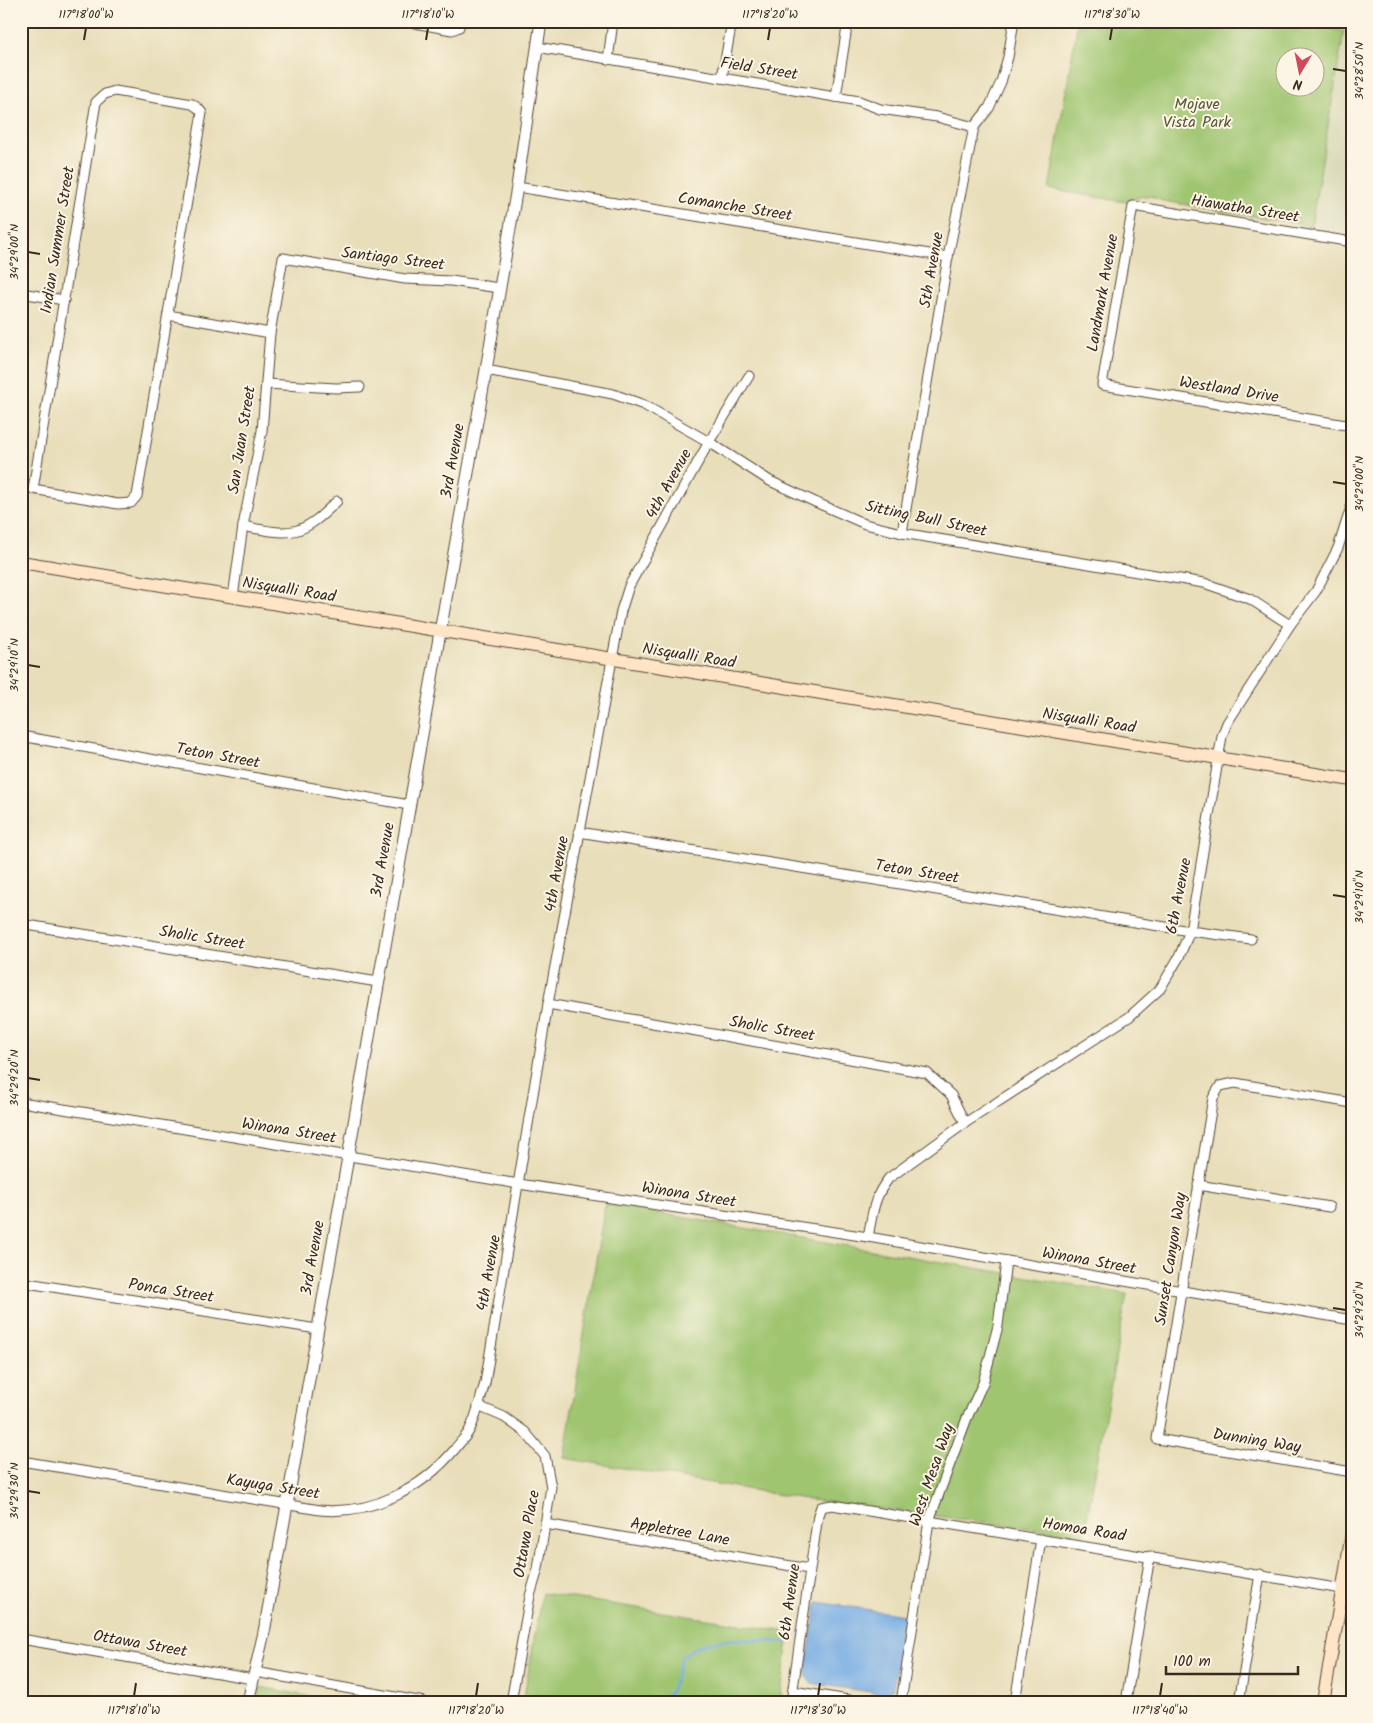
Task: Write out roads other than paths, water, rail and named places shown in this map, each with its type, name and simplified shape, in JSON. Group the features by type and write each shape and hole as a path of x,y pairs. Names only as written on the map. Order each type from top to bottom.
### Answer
{"main road":[{"name":"Nisqualli Road","path":"21,562 1352,780"},
{"path":"1323,1702 1352,1534"}],"street":[{"path":"404,21 452,30 460,24"},
{"name":"3rd Avenue","path":"248,1702 264,1632 287,1505 486,370 517,187 541,21"},
{"path":"608,60 613,21"},
{"path":"722,78 732,21"},
{"path":"836,97 848,21"},
{"name":"5th Avenue","path":"902,533 948,257 974,127 989,108 1001,82 1008,57 1013,21"},
{"name":"Field Street","path":"537,47 859,101 880,109 937,117 974,127"},
{"name":"Indian Summer Street","path":"115,91 192,104 198,108 202,113 168,315 137,496 131,503 118,504 33,489 64,300 96,102 104,94 115,91"},
{"name":"Comanche Street","path":"517,187 948,257"},
{"name":"Hiawatha Street","path":"1133,206 1352,242"},
{"name":"Landmark Avenue","path":"1102,385 1133,206"},
{"name":"Santiago Street","path":"284,258 405,279 451,281 499,288"},
{"name":"San Juan Street","path":"233,597 243,526 262,431 270,333 284,258"},
{"path":"21,293 64,300"},
{"path":"168,315 270,333"},
{"name":"Sitting Bull Street","path":"486,370 613,394 644,405 709,442 770,481 866,524 902,533 1204,583 1250,599 1290,625"},
{"name":"4th Avenue","path":"478,1406 485,1383 548,1004 621,611 629,586 709,442 749,376"},
{"path":"266,384 336,388 360,386"},
{"name":"Westland Drive","path":"1102,385 1352,426"},
{"path":"243,526 278,533 301,530 320,518 337,501"},
{"name":"6th Avenue","path":"868,1237 875,1200 890,1178 965,1123 1129,1017 1160,990 1179,957 1190,931 1222,736 1227,723 1290,625 1316,591 1338,548 1351,510"},
{"name":"Teton Street","path":"21,736 409,804"},
{"name":"Teton Street","path":"579,832 1190,931 1251,939"},
{"name":"Sholic Street","path":"21,924 378,982"},
{"name":"Sholic Street","path":"548,1004 927,1073 951,1095 965,1123"},
{"name":"Sunset Canyon Way","path":"1157,1439 1213,1098 1220,1086 1235,1083 1352,1104"},
{"name":"Winona Street","path":"21,1102 519,1184 868,1237 1352,1320"},
{"path":"1198,1184 1330,1207"},
{"name":"West Mesa Way","path":"901,1702 929,1520 967,1418 983,1383 998,1326 1006,1261"},
{"name":"Ponca Street","path":"21,1282 317,1329"},
{"name":"Kayuga Street","path":"21,1461 287,1505 330,1511 346,1510 380,1502 410,1489 436,1469 469,1431 478,1406"},
{"name":"Ottawa Place","path":"478,1406 504,1417 525,1432 545,1456 551,1488 538,1569 530,1596 511,1702"},
{"name":"Dunning Way","path":"1157,1439 1352,1472"},
{"name":"Homoa Road","path":"821,1507 832,1505 929,1520 1342,1589"},
{"name":"6th Avenue","path":"791,1702 809,1569 821,1507"},
{"name":"Appletree Lane","path":"545,1524 809,1569"},
{"path":"1015,1702 1041,1538"},
{"path":"1126,1702 1150,1556"},
{"path":"1239,1702 1260,1574"},
{"name":"Ottawa Street","path":"21,1639 424,1702"},
{"path":"793,1691 861,1702"}],"water":[{"path":"817,1602 904,1615 893,1688 883,1694 811,1683 805,1673"}],"waterway":[{"path":"658,1702 671,1692 682,1657 693,1649 705,1644 733,1640 761,1640 788,1643"}],"park label":[{"name":"Mojave Vista Park","path":"1197,113"}]}
